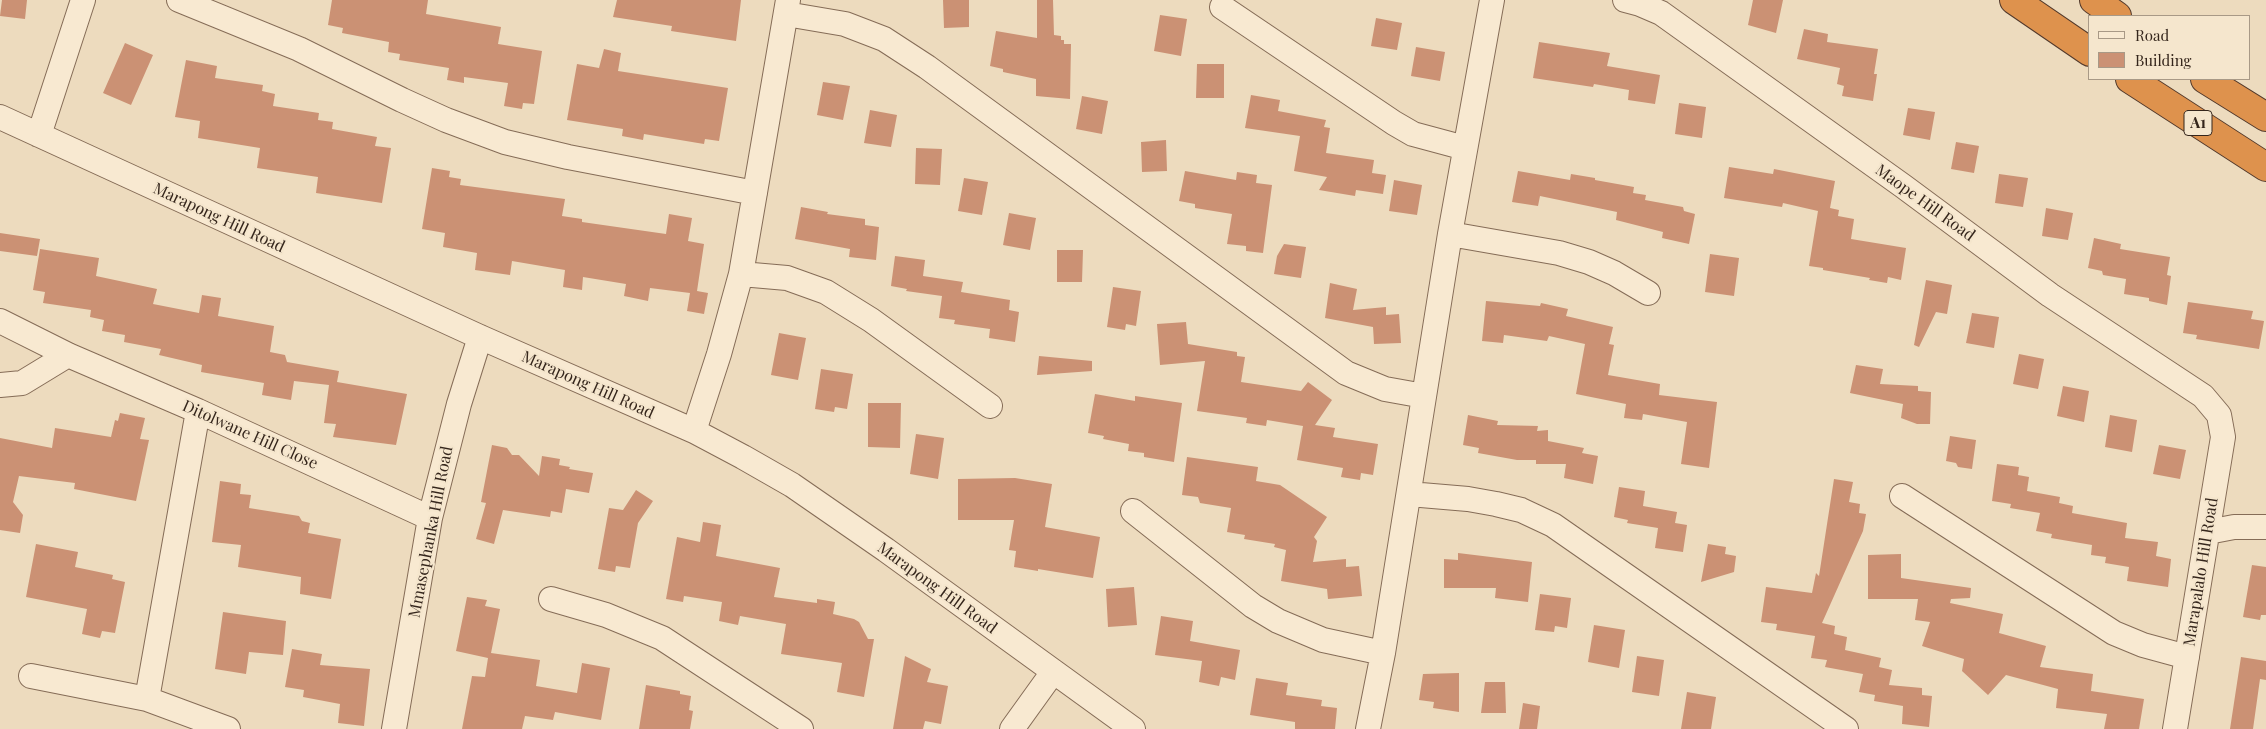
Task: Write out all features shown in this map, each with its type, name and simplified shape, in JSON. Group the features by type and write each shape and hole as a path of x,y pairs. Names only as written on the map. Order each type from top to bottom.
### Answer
{"highway":[{"path":"2014,0 2088,51"},
{"path":"2094,0 2116,15"},
{"name":"A1","path":"2132,80 2266,167"},
{"name":"A1","path":"2207,80 2266,117"}],"street":[{"path":"39,135 83,0"},
{"path":"179,0 299,49 446,120 505,142 755,193"},
{"path":"1368,729 1383,653 1450,234 1492,0"},
{"name":"Maope Hill Road","path":"1625,0 1661,13 2050,294 2203,396 2219,415"},
{"path":"694,431 719,354 741,274 787,7 845,24 884,39 927,67 1346,373 1385,388 1424,396"},
{"path":"1222,7 1394,123 1414,134 1465,148"},
{"name":"Marapong Hill Road","path":"0,117 480,337 694,431 792,485 886,550 1133,729"},
{"path":"1450,234 1559,253 1589,262 1614,273 1648,293"},
{"path":"741,274 787,278 826,292 871,320 990,406"},
{"name":"Ditolwane Hill Close","path":"0,321 68,355 198,411 430,518"},
{"name":"Mmasephanka Hill Road","path":"394,729 430,518 459,404 480,337"},
{"path":"0,385 22,383 68,355"},
{"path":"147,699 198,411"},
{"name":"Marapalalo Hill Road","path":"2175,729 2223,437 2219,415"},
{"path":"1409,494 1468,499 1496,504 1521,510 1553,525 1846,729"},
{"path":"1902,496 2114,632 2143,645 2187,657"},
{"path":"1133,512 1253,606 1278,622 1323,640 1383,653"},
{"path":"2208,532 2234,526 2266,528"},
{"path":"551,599 606,615 662,638 801,729"},
{"path":"1012,729 1053,672"},
{"path":"31,676 147,699 228,729"}],"building":[{"path":"2,0 27,0 25,19 0,16"},
{"path":"332,0 428,0 426,14 501,27 498,44 542,51 534,104 523,103 522,109 504,106 508,83 464,77 464,83 447,80 449,68 399,60 400,54 388,52 389,42 342,33 343,28 328,25"},
{"path":"617,0 741,0 736,41 671,31 672,26 613,17"},
{"path":"943,0 969,0 969,27 944,28"},
{"path":"1037,0 1053,0 1054,35 1061,36 1064,44 1071,44 1070,99 1036,96 1036,79 1003,72 1003,69 990,66 996,31 1037,38"},
{"path":"1753,0 1783,0 1776,33 1748,25"},
{"path":"1160,15 1187,19 1181,56 1154,51"},
{"path":"1376,18 1402,23 1397,50 1371,46"},
{"path":"1804,29 1828,34 1827,42 1878,49 1874,74 1877,74 1873,101 1842,96 1844,86 1837,84 1840,68 1797,59"},
{"path":"1539,42 1610,53 1607,66 1660,75 1655,104 1628,100 1629,90 1594,84 1593,87 1533,78"},
{"path":"125,43 153,55 131,105 103,93"},
{"path":"1416,47 1445,52 1440,81 1411,76"},
{"path":"604,49 621,53 618,71 728,88 719,141 705,139 704,144 644,134 643,140 622,136 623,129 567,120 577,64 599,68"},
{"path":"186,60 217,66 215,78 263,85 262,91 275,94 273,106 319,113 318,120 333,122 332,129 377,137 375,146 391,148 382,203 316,193 318,177 257,168 260,148 198,138 200,121 175,117"},
{"path":"1197,64 1224,64 1224,98 1196,98"},
{"path":"823,82 850,86 843,120 817,115"},
{"path":"1251,95 1280,100 1278,111 1326,120 1324,127 1330,128 1326,153 1374,160 1372,173 1386,175 1383,194 1356,190 1355,196 1319,190 1327,177 1294,171 1300,136 1245,128"},
{"path":"1082,96 1108,101 1102,134 1076,129"},
{"path":"1679,103 1706,107 1702,138 1675,134"},
{"path":"1908,108 1935,112 1930,140 1903,135"},
{"path":"870,110 897,115 891,147 864,143"},
{"path":"1166,140 1167,171 1142,172 1141,142"},
{"path":"1956,142 1979,146 1974,173 1951,169"},
{"path":"916,148 942,149 940,185 915,184"},
{"path":"1729,167 1773,174 1774,169 1835,181 1830,208 1839,210 1838,216 1854,219 1851,239 1906,248 1901,280 1888,277 1887,283 1809,266 1818,211 1783,203 1782,207 1724,198"},
{"path":"432,168 450,171 449,177 461,179 460,185 565,199 562,216 582,219 582,222 666,234 669,214 692,218 688,241 704,244 697,291 708,293 704,314 687,311 690,293 650,288 648,301 624,296 626,284 583,277 582,290 563,287 565,270 512,261 510,275 475,270 477,253 443,247 445,233 422,229"},
{"path":"1185,171 1236,180 1237,172 1257,175 1256,183 1272,185 1263,253 1246,251 1246,246 1227,244 1232,214 1195,208 1195,204 1179,201"},
{"path":"1518,171 1570,180 1571,174 1595,178 1595,180 1634,187 1633,193 1646,195 1645,200 1683,207 1684,211 1695,214 1689,244 1662,238 1663,232 1616,220 1617,212 1540,196 1538,206 1512,202"},
{"path":"1999,174 2028,178 2023,207 1995,203"},
{"path":"964,178 988,182 982,215 958,211"},
{"path":"1394,180 1422,185 1417,215 1389,211"},
{"path":"801,207 828,212 827,214 865,219 865,225 879,227 876,260 849,257 850,249 795,239"},
{"path":"2046,208 2073,213 2068,240 2042,236"},
{"path":"1009,213 1036,218 1030,250 1003,245"},
{"path":"0,233 40,239 37,256 0,251"},
{"path":"2094,238 2121,244 2120,249 2170,257 2167,275 2171,276 2167,305 2149,301 2149,298 2124,294 2126,279 2103,275 2102,271 2088,268"},
{"path":"1284,244 1306,247 1301,278 1274,274 1277,256"},
{"path":"40,249 99,258 96,276 157,289 153,304 199,313 202,295 221,298 218,316 274,326 270,352 285,355 287,362 339,371 337,382 407,394 396,445 333,437 336,424 324,423 329,385 294,381 291,400 262,395 264,383 201,372 202,365 159,355 161,349 124,342 125,335 102,331 104,320 90,317 91,310 43,303 45,292 33,290"},
{"path":"1057,250 1083,250 1082,282 1057,282"},
{"path":"1710,254 1739,258 1734,296 1705,292"},
{"path":"895,256 925,260 923,276 963,282 961,292 1010,300 1009,310 1019,312 1015,342 989,338 990,329 954,324 955,320 939,318 942,296 906,291 907,289 891,286"},
{"path":"1926,280 1952,285 1947,314 1936,312 1919,347 1914,345"},
{"path":"1330,283 1357,289 1353,310 1386,307 1386,315 1399,314 1401,343 1374,344 1373,327 1325,318"},
{"path":"1113,287 1141,291 1136,326 1126,324 1125,330 1107,327"},
{"path":"1486,301 1540,306 1541,303 1568,309 1566,316 1613,327 1609,344 1614,345 1608,375 1660,384 1659,395 1717,402 1709,468 1681,464 1687,422 1643,414 1642,420 1624,418 1626,404 1576,394 1585,344 1549,336 1547,341 1504,335 1503,343 1482,341"},
{"path":"2188,302 2253,311 2251,319 2264,321 2259,349 2196,339 2197,335 2183,333"},
{"path":"1972,313 1999,317 1994,348 1966,343"},
{"path":"1186,322 1188,344 1237,352 1237,356 1245,357 1241,382 1301,391 1308,382 1332,400 1315,425 1335,428 1333,437 1378,444 1373,475 1361,473 1360,480 1341,477 1343,468 1297,460 1303,426 1267,420 1266,426 1246,423 1247,418 1197,411 1205,361 1160,365 1157,324"},
{"path":"779,333 806,338 798,380 771,375"},
{"path":"2019,354 2044,359 2038,389 2013,384"},
{"path":"1039,356 1092,361 1092,371 1037,375"},
{"path":"1856,365 1883,369 1880,384 1918,386 1918,391 1931,392 1930,424 1917,424 1901,418 1903,404 1850,393"},
{"path":"821,369 853,374 847,409 835,407 834,412 815,409"},
{"path":"2063,386 2089,391 2084,422 2057,416"},
{"path":"1095,394 1135,401 1135,396 1182,403 1174,462 1144,457 1144,453 1128,451 1129,444 1103,439 1104,436 1088,433"},
{"path":"868,403 901,403 900,448 868,447"},
{"path":"120,413 145,418 140,439 149,440 136,501 74,489 75,483 19,476 13,502 23,515 20,533 0,530 0,438 52,448 55,428 111,437 115,420 118,421"},
{"path":"1468,415 1498,421 1497,425 1538,426 1537,431 1548,430 1548,441 1584,448 1582,453 1598,456 1593,484 1564,478 1566,464 1536,464 1536,460 1517,460 1478,453 1479,448 1463,445"},
{"path":"2110,415 2137,420 2132,452 2105,447"},
{"path":"916,434 944,438 938,479 910,474"},
{"path":"1950,436 1976,440 1972,469 1958,467 1956,463 1946,461"},
{"path":"492,445 507,448 512,455 519,455 539,476 542,456 560,459 559,465 570,467 569,469 593,473 589,493 566,489 562,513 551,511 550,517 503,510 494,544 476,539 486,503 481,502"},
{"path":"2159,445 2186,450 2180,479 2153,474"},
{"path":"1187,457 1258,467 1256,481 1280,485 1327,517 1314,537 1317,541 1313,562 1346,559 1346,567 1359,566 1362,596 1328,599 1327,589 1281,581 1286,550 1274,547 1275,544 1244,539 1245,535 1227,532 1231,508 1200,503 1198,497 1182,495"},
{"path":"1997,464 2019,467 2018,475 2029,477 2027,491 2060,497 2059,503 2073,506 2072,513 2127,523 2125,538 2158,542 2156,556 2171,559 2168,587 2127,581 2129,567 2105,563 2106,557 2091,555 2092,545 2051,538 2052,534 2036,531 2040,513 2010,508 2011,504 1992,501"},
{"path":"1015,478 1052,484 1045,527 1100,537 1093,578 1014,567 1016,551 1009,550 1014,520 958,520 958,479"},
{"path":"1834,479 1853,482 1849,502 1860,504 1859,513 1866,514 1863,531 1822,623 1835,626 1834,634 1847,637 1845,650 1881,658 1879,667 1892,670 1889,685 1922,688 1922,695 1932,696 1929,727 1902,724 1903,706 1874,701 1875,695 1859,692 1863,674 1825,667 1827,660 1811,658 1815,636 1776,630 1777,624 1761,622 1766,587 1812,593 1816,573 1819,576"},
{"path":"220,481 241,484 240,494 251,495 249,508 299,516 302,521 310,523 308,533 341,539 331,599 300,594 301,577 238,567 241,545 212,542"},
{"path":"1619,487 1645,491 1643,506 1677,512 1675,523 1687,525 1683,552 1655,548 1658,528 1627,523 1628,520 1614,517"},
{"path":"636,490 653,501 638,523 630,568 616,566 615,572 598,569 609,508 623,510"},
{"path":"703,522 721,525 716,556 780,568 774,597 817,603 817,599 835,602 833,614 859,622 868,639 874,639 864,697 837,692 842,663 781,654 786,624 740,616 738,625 719,621 722,602 684,596 683,602 666,599 677,537 700,542"},
{"path":"36,544 78,552 75,567 113,575 112,579 125,582 115,633 102,631 100,638 82,634 87,609 26,597"},
{"path":"1708,544 1726,547 1725,554 1736,556 1734,572 1701,582"},
{"path":"1458,553 1532,562 1528,602 1495,598 1496,588 1444,588 1444,559 1458,560"},
{"path":"1901,554 1901,578 1971,588 1970,598 1951,599 1950,603 2003,614 1999,633 2046,646 2040,667 2093,674 2091,691 2144,699 2139,729 2104,729 2107,714 2056,708 2058,689 2006,675 1988,695 1962,671 1964,659 1922,646 1930,622 1915,620 1918,599 1868,599 1868,555"},
{"path":"2252,565 2266,567 2266,615 2261,615 2260,620 2243,617"},
{"path":"1134,587 1137,625 1108,627 1106,589"},
{"path":"1540,594 1571,598 1567,628 1555,626 1554,632 1535,630"},
{"path":"467,597 487,600 485,606 500,609 491,653 540,660 536,686 577,693 582,663 610,668 601,720 555,712 553,720 525,716 522,729 462,729 472,676 485,677 488,658 456,651"},
{"path":"223,612 286,621 283,655 249,652 246,674 215,669"},
{"path":"1161,616 1193,621 1190,641 1240,650 1235,680 1221,677 1219,686 1199,682 1202,661 1155,655"},
{"path":"1594,625 1625,630 1619,668 1588,662"},
{"path":"292,649 322,654 320,665 370,669 364,726 338,723 340,704 303,697 304,690 285,687"},
{"path":"905,656 931,669 927,682 948,686 941,724 925,721 923,729 893,729"},
{"path":"1637,656 1664,660 1659,696 1632,692"},
{"path":"2241,657 2266,661 2266,680 2260,679 2253,729 2230,729"},
{"path":"1459,673 1459,712 1433,708 1434,702 1419,700 1423,674"},
{"path":"1256,678 1288,683 1286,695 1322,700 1321,706 1337,708 1335,729 1295,729 1295,722 1250,715"},
{"path":"1485,682 1505,682 1506,713 1481,713"},
{"path":"646,685 680,691 680,694 691,696 689,710 693,711 690,729 639,729"},
{"path":"1687,692 1716,697 1711,729 1681,729"},
{"path":"1523,703 1540,706 1537,729 1519,729"}]}
